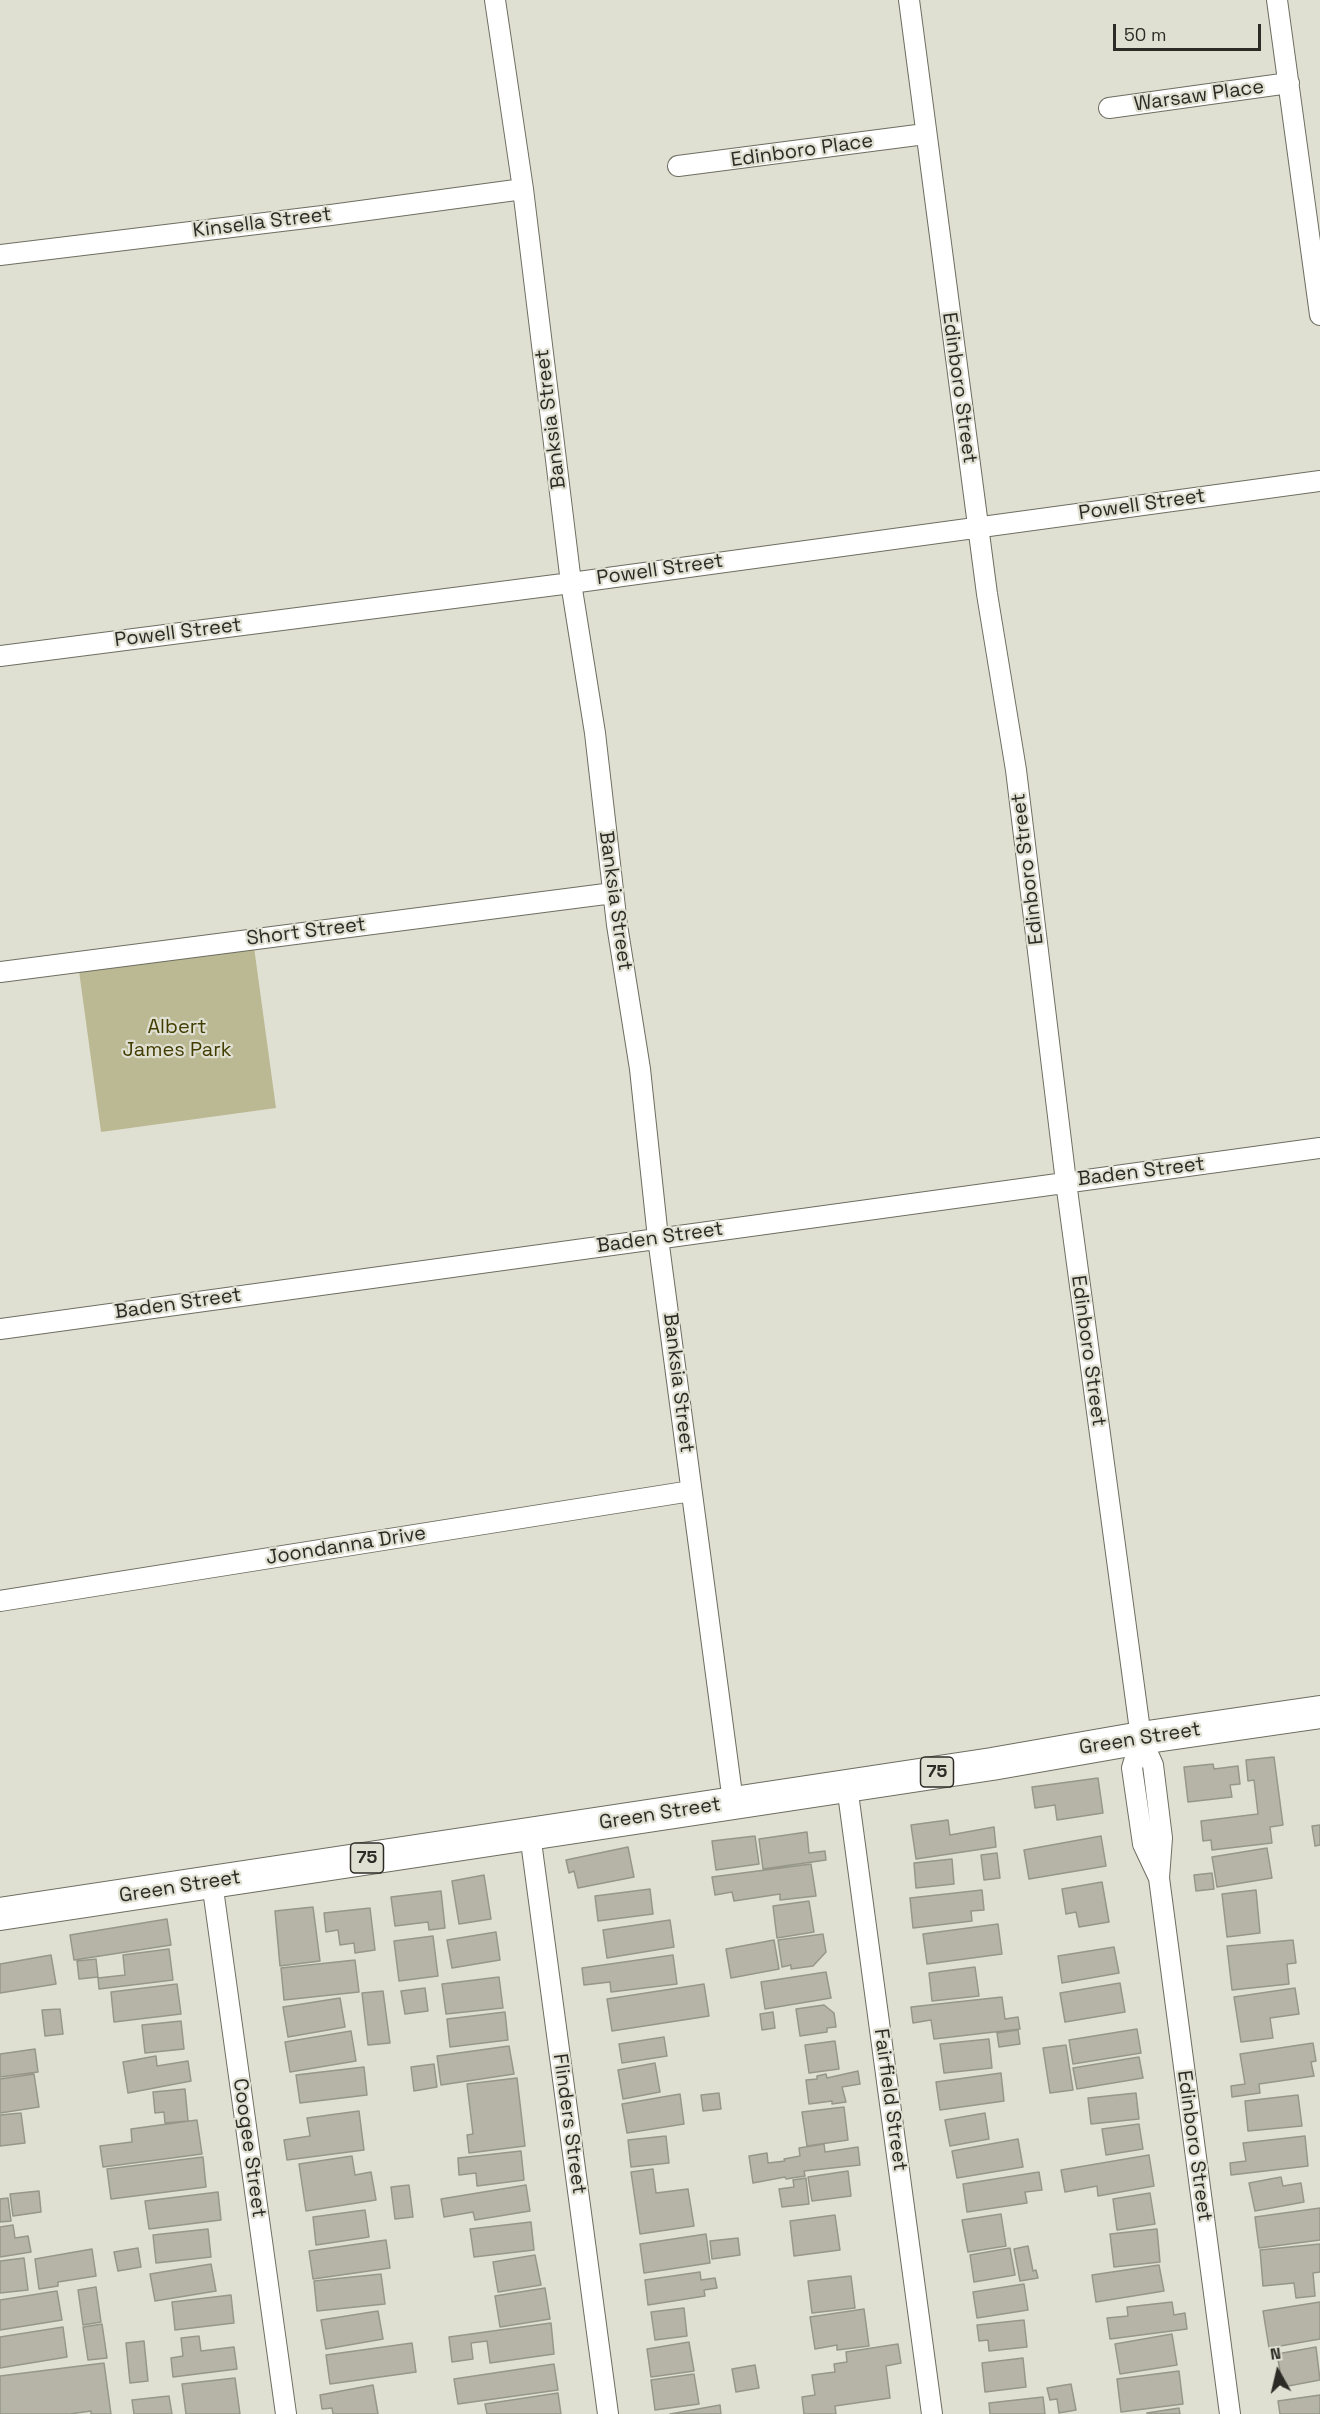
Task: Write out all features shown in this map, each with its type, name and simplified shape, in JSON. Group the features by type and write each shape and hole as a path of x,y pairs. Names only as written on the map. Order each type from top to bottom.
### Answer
{"main road":[{"name":"Green Street","path":"0,1914 1320,1712"}],"street":[{"name":"Banksia Street","path":"495,0 523,189 571,583 594,734 613,893 640,1069 658,1238 733,1802"},
{"name":"Edinboro Street","path":"909,0 978,527 1016,770 1066,1182 1141,1738 1132,1768 1143,1844 1159,1878 1230,2414"},
{"path":"1277,0 1320,315"},
{"name":"Warsaw Place","path":"1110,108 1289,83"},
{"name":"Edinboro Place","path":"678,166 926,134"},
{"name":"Kinsella Street","path":"0,255 523,189"},
{"name":"Powell Street","path":"0,656 571,583 1320,481"},
{"name":"Short Street","path":"0,972 613,893"},
{"name":"Baden Street","path":"0,1329 1320,1148"},
{"name":"Joondanna Drive","path":"0,1601 691,1491"},
{"name":"Fairfield Street","path":"847,1786 932,2414"},
{"name":"Flinders Street","path":"530,1834 608,2414"},
{"name":"Coogee Street","path":"212,1882 286,2414"}],"green space":[{"name":"Albert James Park","path":"254,947 276,1108 101,1132 79,971"}],"building":[{"path":"1274,1757 1283,1825 1270,1827 1272,1843 1212,1850 1211,1840 1203,1841 1201,1821 1258,1814 1254,1780 1248,1781 1246,1760"},
{"path":"1213,1764 1214,1769 1238,1766 1240,1784 1230,1785 1232,1797 1188,1802 1184,1767"},
{"path":"1098,1778 1103,1813 1057,1820 1055,1805 1035,1808 1032,1787"},
{"path":"948,1820 950,1835 994,1827 996,1847 916,1859 911,1825"},
{"path":"1320,1825 1320,1845 1315,1846 1312,1826"},
{"path":"807,1832 809,1853 825,1851 826,1860 763,1869 759,1839"},
{"path":"755,1836 759,1864 716,1870 712,1841"},
{"path":"1101,1836 1106,1866 1029,1879 1024,1850"},
{"path":"628,1847 634,1877 578,1888 574,1871 569,1873 566,1860"},
{"path":"1267,1848 1272,1878 1217,1887 1212,1857"},
{"path":"997,1853 1000,1878 984,1880 981,1855"},
{"path":"952,1859 954,1884 916,1888 914,1863"},
{"path":"811,1864 816,1896 780,1900 780,1894 734,1901 732,1892 715,1895 712,1877"},
{"path":"1212,1873 1214,1889 1196,1891 1194,1875"},
{"path":"484,1875 491,1919 459,1924 452,1881"},
{"path":"1102,1882 1109,1922 1079,1927 1076,1912 1066,1914 1062,1889"},
{"path":"650,1889 653,1914 598,1921 595,1896"},
{"path":"982,1890 984,1910 971,1911 972,1921 913,1928 910,1898"},
{"path":"1256,1890 1260,1933 1227,1937 1222,1894"},
{"path":"441,1891 445,1928 429,1930 428,1922 395,1926 391,1897"},
{"path":"809,1901 814,1932 777,1938 773,1906"},
{"path":"313,1907 320,1961 280,1966 275,1911"},
{"path":"370,1908 375,1950 355,1953 354,1943 340,1945 338,1930 326,1932 324,1913"},
{"path":"167,1919 171,1945 74,1960 70,1935"},
{"path":"670,1920 674,1947 607,1958 603,1930"},
{"path":"998,1924 1002,1954 927,1964 923,1934"},
{"path":"496,1932 500,1960 452,1968 447,1940"},
{"path":"823,1934 826,1952 813,1966 791,1969 791,1965 782,1967 778,1940"},
{"path":"433,1936 438,1976 399,1981 394,1941"},
{"path":"774,1940 779,1969 731,1978 726,1949"},
{"path":"1293,1940 1296,1963 1287,1964 1289,1984 1232,1990 1227,1946"},
{"path":"1114,1947 1119,1973 1062,1983 1058,1956"},
{"path":"169,1949 173,1980 99,1989 98,1978 125,1975 123,1955"},
{"path":"51,1955 56,1984 0,1993 0,1964"},
{"path":"673,1955 677,1984 611,1992 610,1982 584,1985 582,1968"},
{"path":"96,1959 98,1977 79,1979 77,1961"},
{"path":"355,1960 359,1992 284,2000 281,1968"},
{"path":"975,1967 979,1996 932,2001 929,1973"},
{"path":"826,1972 831,1998 765,2009 761,1982"},
{"path":"499,1977 503,2008 446,2014 442,1984"},
{"path":"1120,1983 1125,2012 1065,2022 1060,1993"},
{"path":"177,1984 181,2014 114,2022 111,1992"},
{"path":"704,1984 709,2016 612,2031 607,1999"},
{"path":"425,1988 428,2011 405,2014 401,1991"},
{"path":"1295,1988 1299,2014 1270,2018 1273,2038 1241,2042 1234,1997"},
{"path":"383,1991 390,2043 368,2045 362,1993"},
{"path":"1002,1997 1005,2019 1018,2017 1020,2029 934,2039 931,2020 913,2023 911,2007"},
{"path":"340,1998 345,2027 288,2037 283,2007"},
{"path":"824,2005 834,2013 836,2027 827,2028 827,2032 800,2036 796,2009"},
{"path":"60,2009 63,2034 45,2036 42,2010"},
{"path":"505,2012 508,2040 450,2047 447,2019"},
{"path":"773,2012 775,2028 762,2030 760,2014"},
{"path":"181,2021 184,2049 145,2053 142,2025"},
{"path":"1137,2029 1141,2053 1073,2064 1069,2040"},
{"path":"1018,2030 1020,2044 999,2047 997,2033"},
{"path":"351,2031 356,2061 290,2072 285,2042"},
{"path":"664,2037 667,2056 622,2063 619,2044"},
{"path":"989,2039 992,2068 944,2073 940,2044"},
{"path":"835,2041 839,2069 809,2073 805,2045"},
{"path":"1313,2043 1316,2061 1311,2062 1314,2076 1259,2084 1260,2093 1232,2097 1231,2086 1245,2084 1240,2054"},
{"path":"1066,2045 1073,2090 1050,2093 1043,2048"},
{"path":"509,2046 514,2074 441,2085 437,2056"},
{"path":"35,2049 38,2072 0,2077 0,2054"},
{"path":"156,2056 157,2066 188,2061 191,2081 128,2093 123,2062"},
{"path":"1139,2057 1143,2078 1077,2089 1073,2068"},
{"path":"655,2063 660,2092 623,2099 618,2070"},
{"path":"434,2064 437,2087 414,2091 411,2067"},
{"path":"364,2067 367,2095 300,2103 296,2075"},
{"path":"858,2071 860,2084 842,2087 846,2102 809,2104 806,2080 817,2079 817,2076 826,2074 827,2078"},
{"path":"1001,2073 1004,2101 940,2110 936,2082"},
{"path":"34,2074 39,2107 0,2113 0,2079"},
{"path":"517,2078 525,2146 469,2153 467,2135 473,2134 467,2084"},
{"path":"185,2089 188,2121 165,2123 164,2112 155,2113 153,2092"},
{"path":"719,2093 721,2109 703,2111 701,2095"},
{"path":"1136,2093 1139,2119 1091,2124 1088,2098"},
{"path":"680,2094 684,2124 627,2133 622,2104"},
{"path":"1298,2095 1302,2126 1248,2131 1245,2101"},
{"path":"844,2107 848,2140 807,2146 802,2112"},
{"path":"359,2111 364,2150 287,2160 284,2140 310,2136 307,2118"},
{"path":"21,2113 25,2143 0,2146 0,2115"},
{"path":"985,2113 989,2139 950,2146 945,2120"},
{"path":"197,2120 202,2154 103,2167 100,2146 132,2142 131,2129"},
{"path":"1139,2124 1143,2149 1106,2155 1102,2129"},
{"path":"666,2136 669,2163 631,2167 628,2140"},
{"path":"1305,2136 1308,2166 1231,2175 1230,2163 1246,2161 1243,2143"},
{"path":"1018,2139 1023,2167 957,2178 952,2151"},
{"path":"824,2144 825,2152 858,2147 860,2165 804,2171 805,2176 753,2183 749,2156 767,2153 768,2163 785,2161 784,2159 800,2156 799,2148"},
{"path":"521,2151 524,2180 477,2186 476,2173 459,2175 458,2158"},
{"path":"1149,2155 1154,2186 1098,2196 1097,2186 1065,2192 1061,2170"},
{"path":"352,2156 355,2175 371,2172 376,2200 306,2211 299,2164"},
{"path":"203,2157 206,2187 111,2199 107,2169"},
{"path":"653,2169 656,2193 688,2189 694,2226 640,2234 631,2172"},
{"path":"848,2171 851,2196 812,2201 808,2177"},
{"path":"1039,2172 1042,2190 1025,2192 1027,2203 967,2212 963,2184"},
{"path":"1281,2177 1283,2186 1301,2183 1304,2202 1255,2211 1249,2183"},
{"path":"806,2178 809,2204 782,2207 779,2189 794,2187 793,2180"},
{"path":"409,2185 413,2217 395,2219 391,2187"},
{"path":"526,2185 530,2211 475,2220 473,2212 444,2217 441,2199"},
{"path":"39,2191 41,2212 13,2216 10,2194"},
{"path":"218,2192 221,2220 149,2229 145,2201"},
{"path":"1150,2193 1155,2224 1117,2230 1113,2199"},
{"path":"8,2198 11,2221 0,2222 0,2199"},
{"path":"1320,2208 1320,2240 1259,2248 1255,2217"},
{"path":"365,2210 369,2237 316,2245 313,2217"},
{"path":"1001,2214 1006,2246 968,2252 962,2220"},
{"path":"835,2215 840,2250 794,2256 790,2221"},
{"path":"531,2222 534,2250 474,2257 470,2229"},
{"path":"13,2225 15,2238 28,2236 31,2252 0,2257 0,2227"},
{"path":"208,2229 211,2257 156,2263 153,2235"},
{"path":"1157,2229 1160,2262 1114,2267 1110,2234"},
{"path":"706,2234 710,2263 644,2273 640,2244"},
{"path":"738,2238 740,2255 712,2259 710,2241"},
{"path":"386,2240 390,2268 313,2279 309,2251"},
{"path":"1320,2244 1320,2272 1313,2273 1315,2296 1296,2298 1294,2283 1263,2286 1260,2250"},
{"path":"1028,2246 1033,2271 1036,2270 1038,2278 1020,2281 1014,2249"},
{"path":"138,2248 141,2267 118,2271 114,2252"},
{"path":"1010,2248 1015,2275 974,2282 970,2255"},
{"path":"92,2249 96,2276 58,2282 58,2286 39,2289 35,2259"},
{"path":"535,2255 541,2285 498,2292 493,2262"},
{"path":"24,2258 28,2290 0,2293 0,2261"},
{"path":"211,2264 216,2291 155,2301 150,2274"},
{"path":"1159,2265 1164,2291 1096,2302 1092,2275"},
{"path":"700,2272 701,2280 715,2278 717,2288 704,2290 705,2296 648,2305 645,2280"},
{"path":"381,2274 385,2304 317,2311 314,2281"},
{"path":"851,2276 855,2308 812,2313 808,2281"},
{"path":"1024,2284 1028,2310 977,2318 973,2292"},
{"path":"96,2287 101,2322 83,2325 78,2290"},
{"path":"545,2288 550,2319 500,2327 495,2296"},
{"path":"57,2291 62,2320 0,2330 0,2300"},
{"path":"231,2295 234,2323 175,2330 172,2302"},
{"path":"1172,2302 1174,2315 1185,2313 1187,2329 1110,2339 1107,2318 1128,2316 1127,2307"},
{"path":"1320,2302 1320,2339 1269,2348 1263,2311"},
{"path":"684,2308 687,2336 655,2340 651,2312"},
{"path":"864,2309 869,2346 837,2350 837,2345 815,2349 810,2317"},
{"path":"378,2311 383,2339 326,2349 321,2320"},
{"path":"1024,2320 1027,2347 989,2351 988,2340 979,2341 977,2325"},
{"path":"551,2323 554,2354 490,2363 487,2341 471,2343 473,2359 452,2362 449,2337"},
{"path":"102,2324 107,2358 88,2360 83,2327"},
{"path":"63,2327 67,2357 0,2368 0,2337"},
{"path":"1172,2334 1177,2365 1120,2374 1115,2344"},
{"path":"199,2336 201,2351 234,2347 237,2369 173,2377 171,2358 183,2356 181,2338"},
{"path":"144,2341 148,2381 130,2383 126,2343"},
{"path":"689,2342 694,2371 651,2377 647,2349"},
{"path":"412,2343 416,2372 330,2384 326,2355"},
{"path":"898,2344 901,2363 886,2366 890,2398 835,2406 836,2414 804,2414 802,2397 815,2395 812,2375 835,2372 834,2364 847,2362 846,2352"},
{"path":"1316,2347 1320,2380 1283,2387 1277,2354"},
{"path":"1023,2358 1026,2387 985,2392 982,2363"},
{"path":"104,2363 111,2414 91,2414 91,2411 70,2414 0,2414 0,2376"},
{"path":"554,2364 558,2390 458,2404 454,2379"},
{"path":"755,2365 759,2388 736,2392 732,2369"},
{"path":"1179,2371 1183,2404 1121,2412 1117,2379"},
{"path":"694,2374 699,2404 655,2410 651,2380"},
{"path":"235,2378 240,2414 186,2414 182,2384"},
{"path":"1071,2384 1076,2410 1059,2413 1057,2399 1050,2400 1047,2388"},
{"path":"373,2385 378,2414 333,2414 332,2408 322,2409 320,2395"},
{"path":"558,2393 561,2414 487,2414 485,2404"},
{"path":"1320,2395 1320,2414 1280,2414 1278,2401"},
{"path":"169,2396 172,2414 134,2414 132,2400"},
{"path":"1043,2397 1045,2414 990,2414 989,2403"},
{"path":"720,2405 721,2414 670,2414"},
{"path":"1179,2408 1180,2414 1147,2414 1147,2413"}]}
